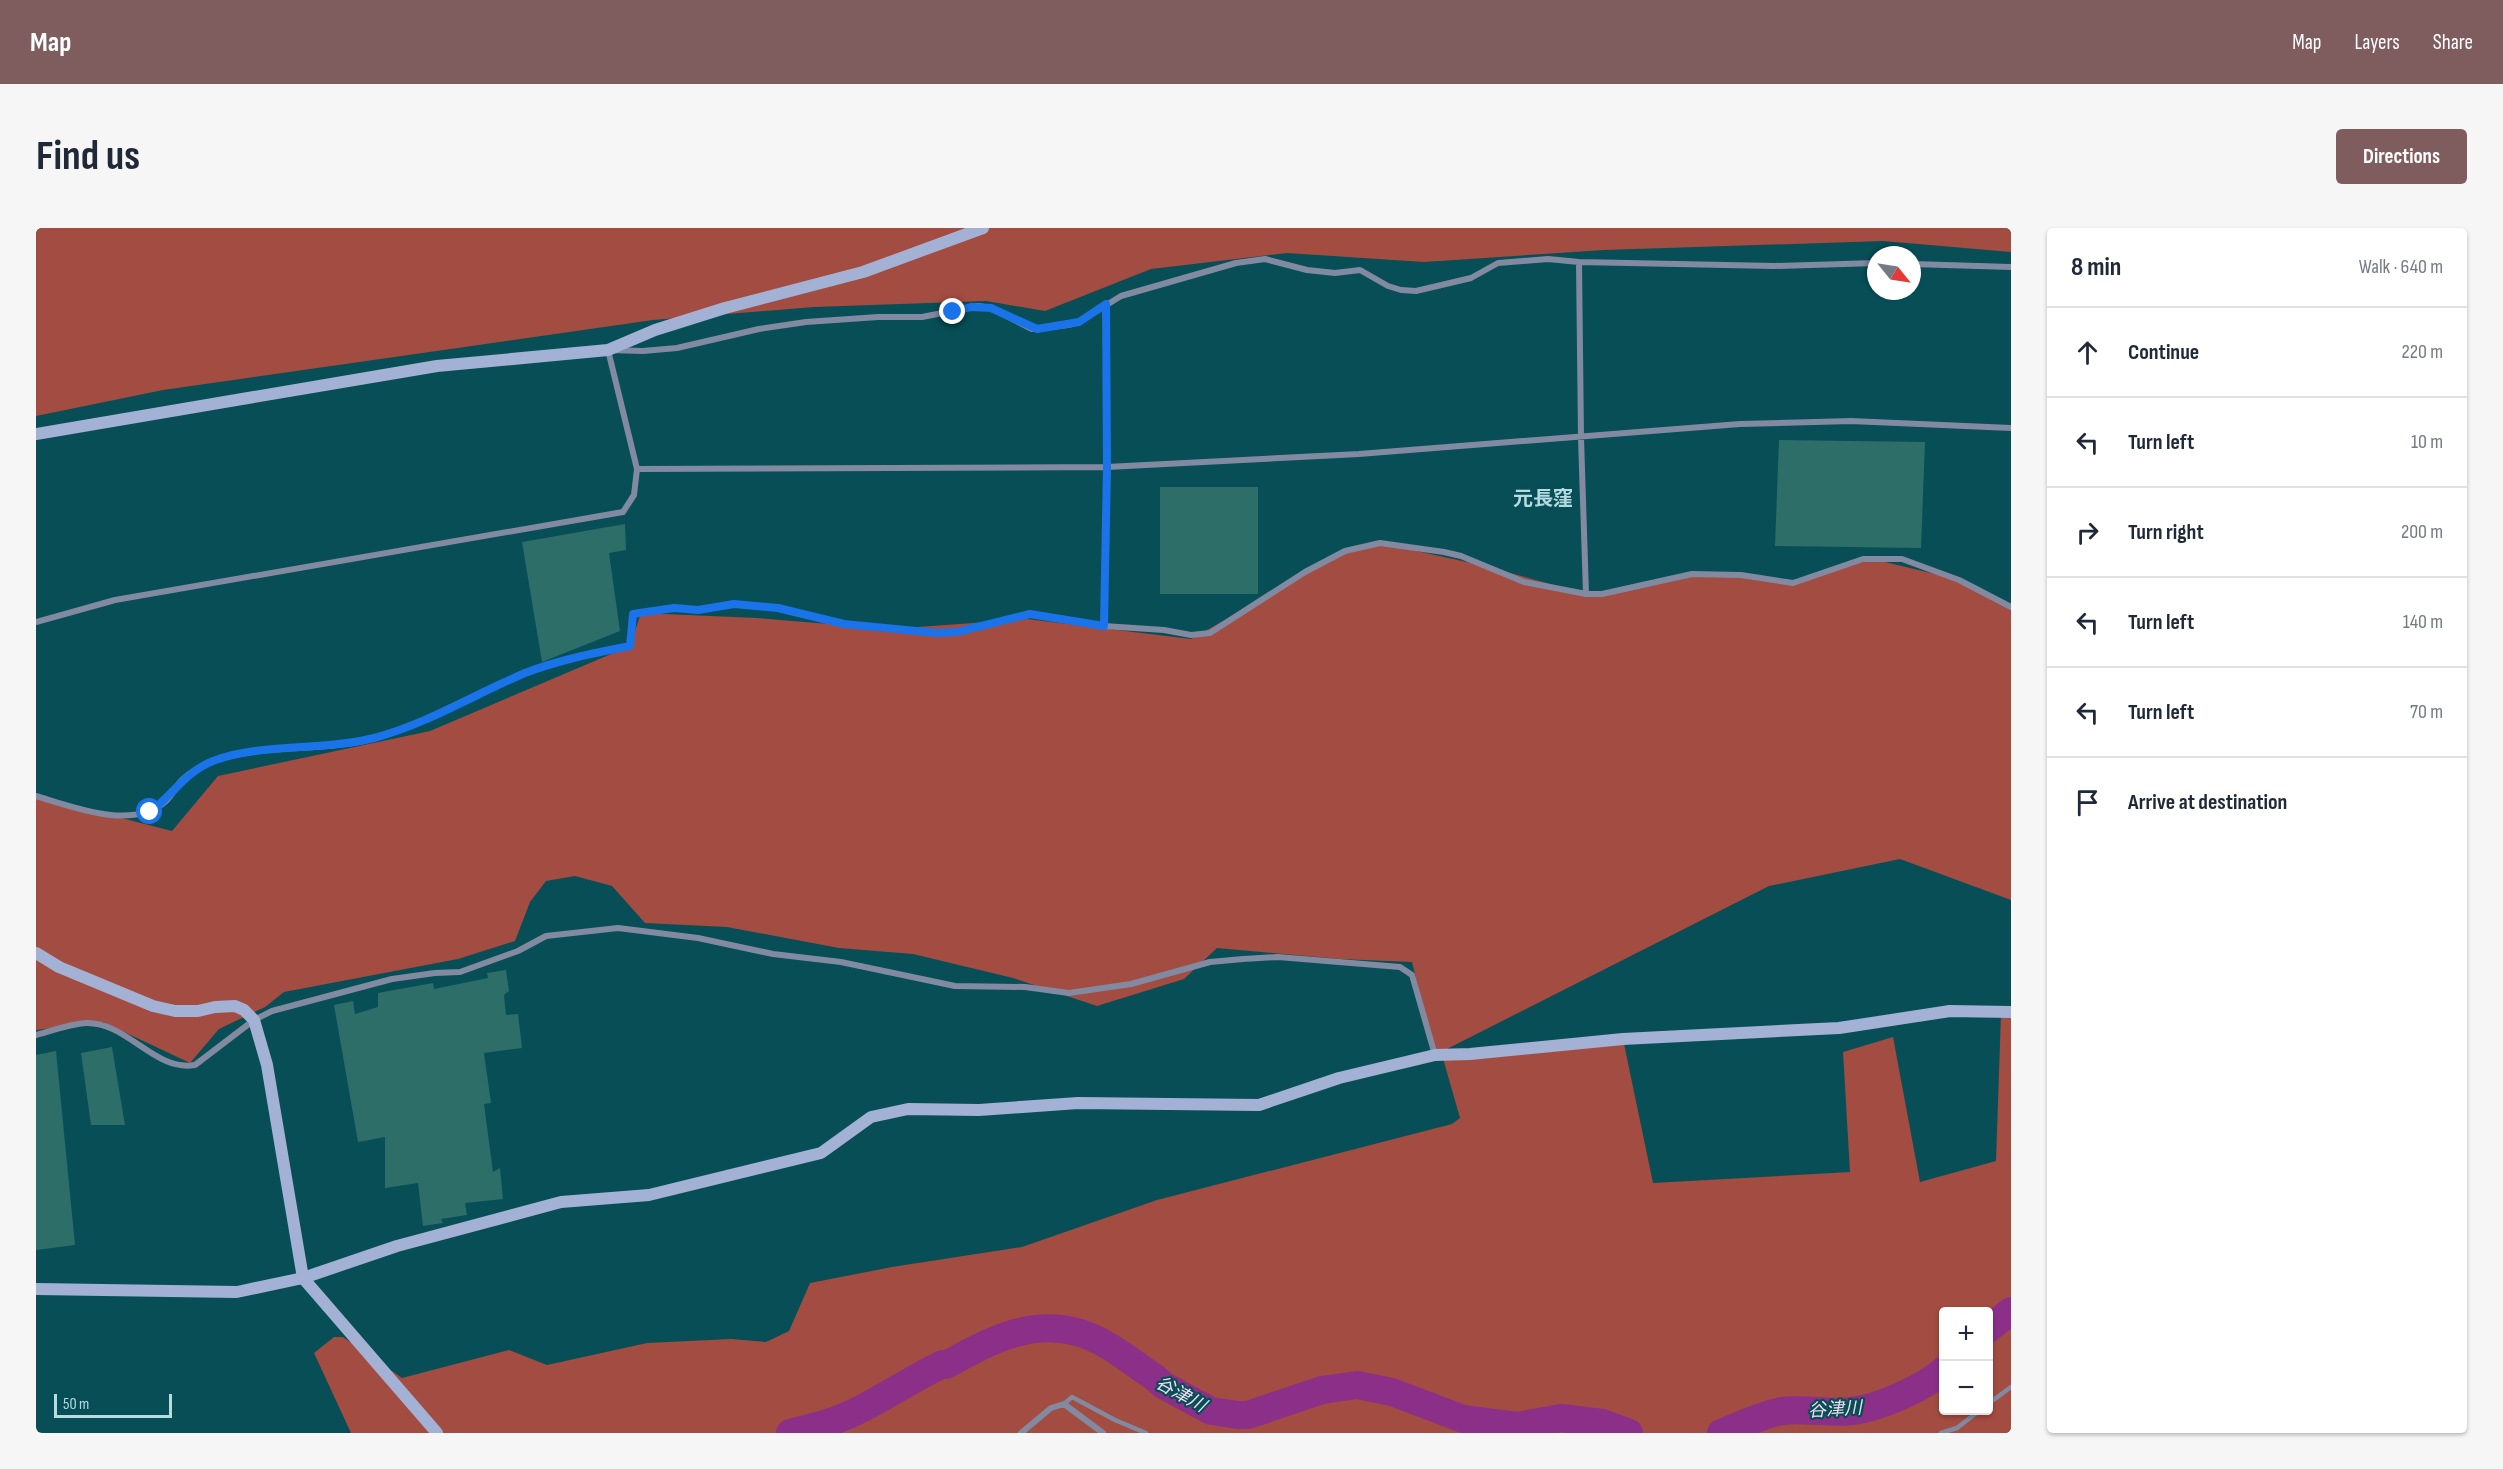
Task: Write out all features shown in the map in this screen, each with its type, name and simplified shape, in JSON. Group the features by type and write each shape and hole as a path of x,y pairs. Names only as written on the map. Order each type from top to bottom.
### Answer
{"street":[{"path":"608,350 655,330 725,308 864,272 983,228"},
{"path":"36,434 436,366 608,350 643,351 677,348 759,329 806,322 878,317 922,317 978,306 991,308 1037,329 1079,322 1121,296 1236,263 1265,259 1307,270 1335,273 1360,270 1388,286 1416,291 1471,278 1498,263 1548,259 1579,262 1774,266 1867,263"},
{"path":"1579,262 1586,594"},
{"path":"1921,264 2011,267"},
{"path":"1104,626 1107,467 1106,304"},
{"path":"36,622 115,600 623,512 634,495 637,469 608,350"},
{"path":"637,469 1107,467 1251,461 1581,438 1740,424 1851,421 2011,428"},
{"path":"36,796 97,814 150,812 166,800 183,778 212,761 246,753 322,747 375,738 525,673 572,657 630,646 633,614 674,608 698,610 734,604 778,608 844,624 937,633 957,632 1030,614 1104,626 1164,630 1191,635 1210,633 1305,572 1345,550 1380,543 1461,556 1524,582 1586,594 1602,594 1692,574 1741,575 1793,583 1863,558 1902,559 1959,580 2011,607"},
{"path":"36,1035 75,1025 95,1024 123,1034 164,1061 183,1067 195,1065 254,1020 272,1011 392,979 460,972 508,955 546,936 618,928 698,938 773,954 841,962 955,986 1025,987 1069,993 1131,984 1210,962 1243,959 1278,957 1400,967 1412,975 1435,1055"},
{"path":"36,953 59,967 153,1006 175,1011 198,1011 235,1006 244,1010 254,1020 267,1065 303,1278 437,1433"},
{"path":"36,1289 237,1292 303,1278 396,1246 551,1205 649,1195 821,1153 872,1117 908,1108 979,1110 1078,1103 1259,1105 1339,1078 1435,1055 1470,1054 1623,1039 1839,1028 1950,1011 2011,1012"},
{"path":"1021,1433 1051,1408 1064,1404 1103,1433"}],"lane":[{"path":"1993,1401 2011,1387"},
{"path":"1064,1404 1072,1397 1114,1420 1146,1433"},
{"path":"1941,1433 1957,1428 1974,1415"}],"shaded area":[{"path":"36,228 2011,228 2011,252 1883,241 1604,250 1424,262 1287,253 1151,269 1045,311 986,301 814,307 653,320 163,390 36,416"},
{"path":"1380,543 1485,566 1586,594 1706,574 1793,583 1872,559 1952,578 2011,608 2011,900 1900,859 1769,886 1435,1055 1412,962 1340,959 1217,948 1184,979 1097,1006 1013,978 913,954 839,948 727,927 645,923 612,886 575,876 546,881 530,902 515,941 458,959 284,992 265,1007 219,1029 190,1063 103,1022 36,1030 36,796 172,831 218,776 430,731 630,646 641,613 757,618 890,629 1027,619 1191,639 1349,550"},
{"path":"2001,1014 2011,1014 2011,1433 351,1433 314,1353 334,1337 343,1337 402,1378 509,1350 547,1365 647,1343 731,1339 766,1342 789,1331 810,1283 892,1267 1022,1247 1157,1200 1452,1124 1460,1118 1442,1055 1623,1039 1653,1183 1850,1172 1843,1052 1893,1037 1920,1182 1996,1161"}],"building":[{"path":"1779,440 1925,442 1921,548 1775,546"},
{"path":"1160,487 1258,487 1258,594 1160,594"},
{"path":"625,524 626,550 609,553 620,631 542,662 522,542"},
{"path":"506,970 509,991 504,995 506,1015 518,1014 522,1048 484,1053 491,1103 484,1104 493,1172 500,1168 503,1199 465,1203 467,1215 441,1219 443,1223 423,1226 418,1183 385,1188 385,1137 358,1142 334,1005 353,1001 355,1014 378,1007 378,993 433,983 434,989 488,978 487,973"},
{"path":"112,1047 125,1125 91,1125 81,1053"},
{"path":"56,1051 75,1245 36,1250 36,1055"}],"waterway":[{"name":"谷津川","path":"1993,1325 2011,1311"},
{"name":"谷津川","path":"790,1433 853,1413 933,1369 943,1364 946,1365 998,1339 1034,1329 1052,1328 1071,1331 1099,1341 1163,1385 1211,1411 1248,1415 1322,1390 1357,1385 1392,1392 1463,1419 1517,1426 1561,1418 1602,1423 1629,1433"},
{"name":"谷津川","path":"1721,1433 1782,1411 1843,1412 1875,1406 1925,1384 1939,1374"}],"district":[{"name":"元長窪","path":"1543,498"}],"route":[{"path":"150,812 166,800 183,778 212,761 246,753 322,747 375,738 475,697 525,673 572,657 630,646 633,614 674,608 698,610 734,604 778,608 844,624 937,633 957,632 1030,614 1104,626 1107,467 1106,304 1079,322 1037,329 1032,329 991,308 978,306 953,312"}]}
